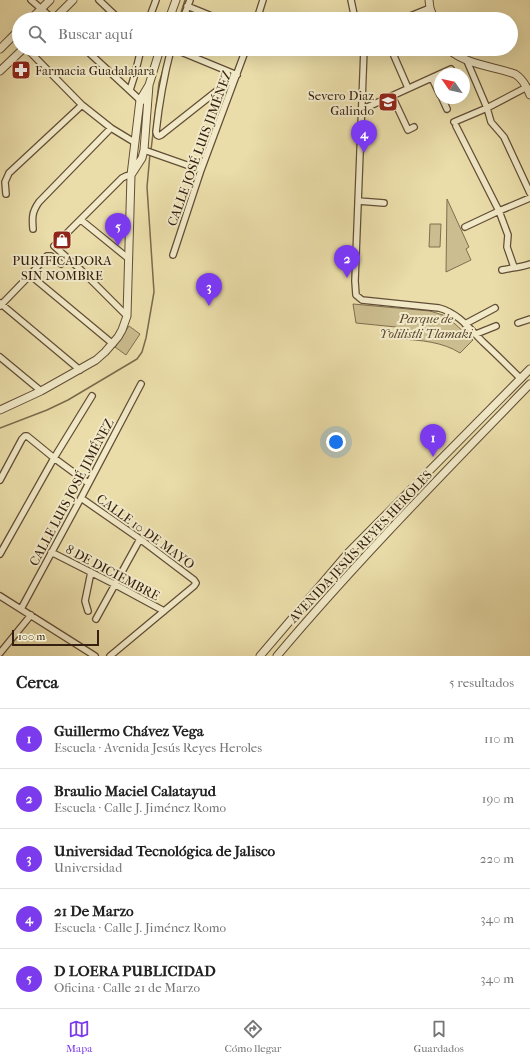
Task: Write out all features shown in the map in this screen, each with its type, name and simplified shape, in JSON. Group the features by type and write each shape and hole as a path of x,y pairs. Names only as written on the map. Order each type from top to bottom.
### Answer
{"street":[{"path":"31,0 44,12"},
{"path":"41,10 50,0"},
{"path":"60,12 73,0"},
{"path":"99,0 112,12"},
{"path":"152,12 156,0"},
{"path":"172,12 176,0"},
{"path":"259,12 263,0"},
{"path":"352,0 354,12"},
{"path":"189,3 206,12"},
{"path":"415,12 429,4"},
{"path":"1,45 12,36"},
{"path":"0,71 16,56"},
{"path":"34,56 82,105 112,128 134,142"},
{"path":"93,56 144,101 146,151 131,175 122,178 54,246 81,270 127,316"},
{"path":"130,90 139,56"},
{"path":"0,410 41,391 96,360 113,344 122,330 127,316 131,175 134,142 144,101 158,56"},
{"path":"171,56 164,77 158,113 156,132 159,136 237,75 190,56"},
{"name":"CALLE JOSÉ LUIS JIMÉNEZ","path":"173,255 201,170 244,56"},
{"path":"364,56 356,295 362,300 439,308 452,313 476,334 521,379 530,384"},
{"path":"394,56 408,88"},
{"path":"458,56 467,61 515,74 527,87 530,95"},
{"path":"467,61 487,108 491,122 504,137 530,193"},
{"path":"361,110 432,78 434,82"},
{"path":"514,267 507,247 508,235 499,211 455,124 527,87"},
{"path":"392,96 408,130 414,127"},
{"path":"445,104 447,109"},
{"path":"6,194 5,182 9,173 82,105"},
{"path":"33,228 32,215 34,208 112,128"},
{"path":"146,151 201,170"},
{"path":"465,227 530,198"},
{"path":"358,201 384,203"},
{"path":"81,220 129,259"},
{"path":"61,264 49,255 47,256 0,304 80,370"},
{"path":"502,270 530,264"},
{"path":"30,275 113,344"},
{"path":"465,324 495,308"},
{"path":"518,323 530,319"},
{"path":"476,334 496,326"},
{"path":"0,357 41,391"},
{"name":"AVENIDA JESÚS REYES HEROLES","path":"260,656 348,553 530,369"},
{"name":"CALLE LUIS JOSÉ JIMÉNEZ","path":"21,609 141,384"},
{"name":"AVENIDA JESÚS REYES HEROLES","path":"277,656 320,606 387,533 530,384"},
{"path":"0,554 54,458 92,396"},
{"name":"CALLE 10 DE MAYO","path":"0,480 25,436 29,437 88,484"},
{"name":"CALLE 10 DE MAYO","path":"81,498 140,539 194,580 196,583 194,586 164,611"},
{"path":"96,619 140,539"},
{"name":"8 DE DICIEMBRE","path":"51,552 164,611"},
{"path":"88,611 85,602 91,572"},
{"path":"0,596 95,656"},
{"path":"311,596 320,606"},
{"path":"110,656 164,611"},
{"path":"0,653 31,615"}],"green space":[{"path":"447,199 469,247 466,249 471,260 446,272"},
{"path":"430,224 441,224 440,247 429,247"},
{"name":"Parque de Yolilistli Tlamaki","path":"353,304 430,311 446,316 473,340 460,353 439,344 400,339 396,327 356,323"},
{"path":"129,326 140,334 126,355 115,347"}],"waterway":[{"path":"181,12 185,0"},
{"path":"151,150 159,83 164,67"},
{"path":"0,428 47,410 68,400 137,359 142,352 154,292 147,187 150,154"}],"place":[{"name":"Farmacia Guadalajara","path":"21,70"},
{"name":"Severo Diaz Galindo","path":"388,102"},
{"name":"21 De Marzo","path":"364,153"},
{"name":"PURIFICADORA SIN NOMBRE","path":"62,240"},
{"name":"D LOERA PUBLICIDAD","path":"118,246"},
{"name":"Braulio Maciel Calatayud","path":"347,278"},
{"name":"Universidad Tecnológica de Jalisco","path":"209,306"},
{"name":"Guillermo Chávez Vega","path":"433,457"}]}
